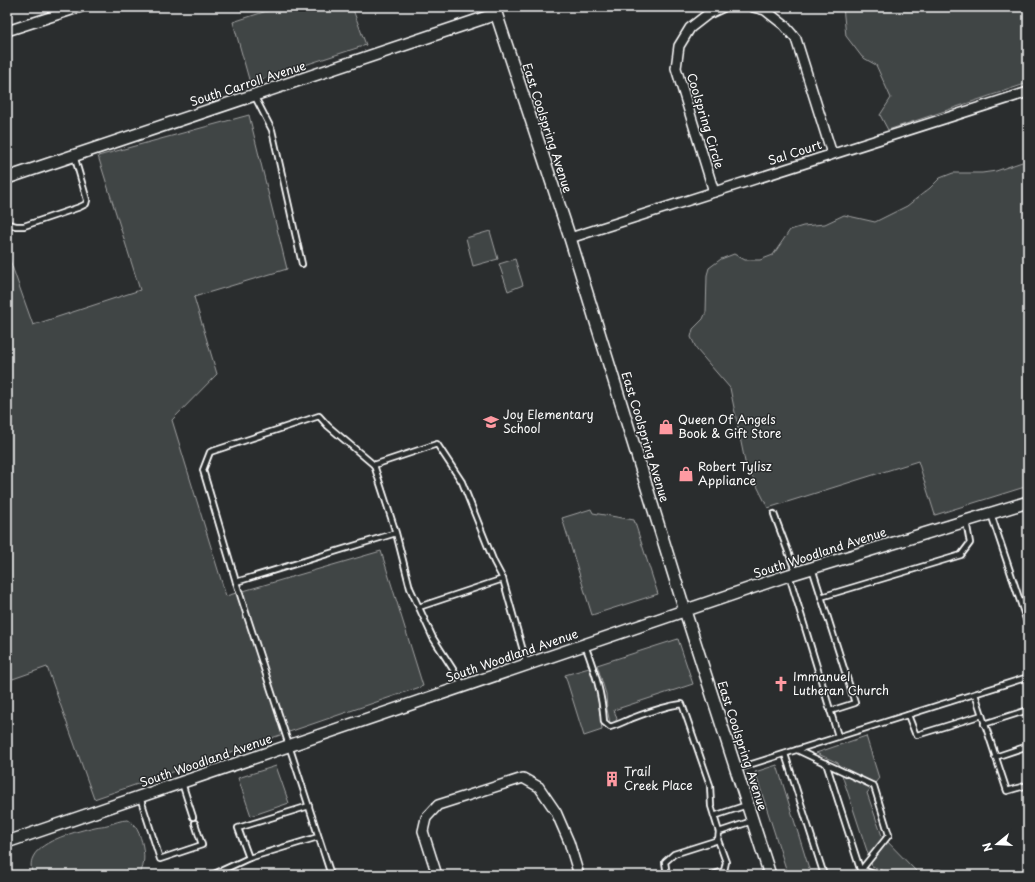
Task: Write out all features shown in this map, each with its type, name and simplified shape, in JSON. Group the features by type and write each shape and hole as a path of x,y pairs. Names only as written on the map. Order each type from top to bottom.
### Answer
{"street":[{"path":"7,31 81,7"},
{"name":"Coolspring Circle","path":"714,192 676,68 679,46 690,28 708,14 724,7"},
{"path":"753,7 765,10 784,25 796,39 832,154"},
{"name":"South Carroll Avenue","path":"7,178 254,95 495,11"},
{"name":"East Coolspring Avenue","path":"495,11 570,238 685,611 770,875"},
{"name":"Sal Court","path":"570,238 1028,92"},
{"name":"South Woodland Avenue","path":"7,842 793,574 1028,502"},
{"path":"437,875 423,831 426,818 438,805 523,778 540,787 556,812 570,842 579,875"}],"lane":[{"path":"254,95 272,130 302,264"},
{"path":"7,223 16,226 24,226 86,204 87,200 74,155"},
{"path":"331,875 236,582 203,470 210,452 319,416 328,426 374,465 396,533 410,588 433,638 464,686"},
{"path":"374,465 437,444 462,482 494,562 503,579 527,665"},
{"path":"774,514 793,574 838,736"},
{"path":"991,514 1028,625"},
{"path":"821,598 961,555 970,543 966,521"},
{"path":"236,582 396,533"},
{"path":"812,568 855,703 830,711"},
{"path":"419,607 503,579"},
{"path":"585,645 598,681 602,700 604,722 610,727 629,719 673,705 682,704 710,785 711,806 720,832 718,840 726,862 724,871 711,875"},
{"path":"736,769 1028,677"},
{"path":"975,694 1007,792 1028,785"},
{"path":"984,724 1028,710"},
{"path":"908,715 917,735 982,715"},
{"path":"995,757 1028,746"},
{"path":"797,750 874,786 889,835 860,869 857,875"},
{"path":"785,754 824,875"},
{"path":"826,763 860,869"},
{"path":"182,782 193,817"},
{"path":"140,797 160,859 202,845 195,823"},
{"path":"714,816 747,805"},
{"path":"249,858 238,828 309,806"},
{"path":"720,832 753,821"},
{"path":"212,875 249,858 318,836"},
{"path":"667,875 665,862 674,854 718,840"},
{"path":"860,869 876,875"},
{"path":"931,875 939,873 940,875"}],"shaded area":[{"path":"279,7 352,7 366,45 250,83 233,22"},
{"path":"843,7 1028,7 1028,83 888,130 880,115 891,98 876,65 862,57 846,36"},
{"path":"249,115 287,269 194,297 217,374 172,420 226,596 381,551 423,686 94,799 47,667 7,681 7,252 33,325 140,290 98,156"},
{"path":"1028,160 1028,486 935,515 918,461 768,508 745,462 730,388 697,350 691,337 693,329 703,319 706,312 707,275 709,268 721,259 734,254 745,260 760,260 773,255 790,230 803,226 825,224 844,215 875,222 907,206 940,178 953,173 982,173 996,171"},
{"path":"490,231 498,259 473,266 466,238"},
{"path":"515,259 523,285 508,291 499,264"},
{"path":"591,509 593,513 634,520 658,594 592,615 562,518"},
{"path":"678,639 693,684 614,710 617,719 615,722 610,723 606,694 597,665"},
{"path":"589,668 597,690 602,730 584,736 565,675"},
{"path":"866,736 879,778 867,793 882,836 917,872 894,874 872,866 838,763 816,753"},
{"path":"777,765 811,875 788,875 755,772"},
{"path":"276,766 289,803 251,816 238,778"},
{"path":"128,820 137,830 143,846 144,855 142,870 138,875 33,875 31,866 33,857 37,851 52,841 95,827"}],"place":[{"name":"Joy Elementary School","path":"491,422"},
{"name":"Queen Of Angels Book & Gift Store","path":"666,427"},
{"name":"Robert Tylisz Appliance","path":"686,474"},
{"name":"Immanuel Lutheran Church","path":"781,684"},
{"name":"Trail Creek Place","path":"612,779"}]}
